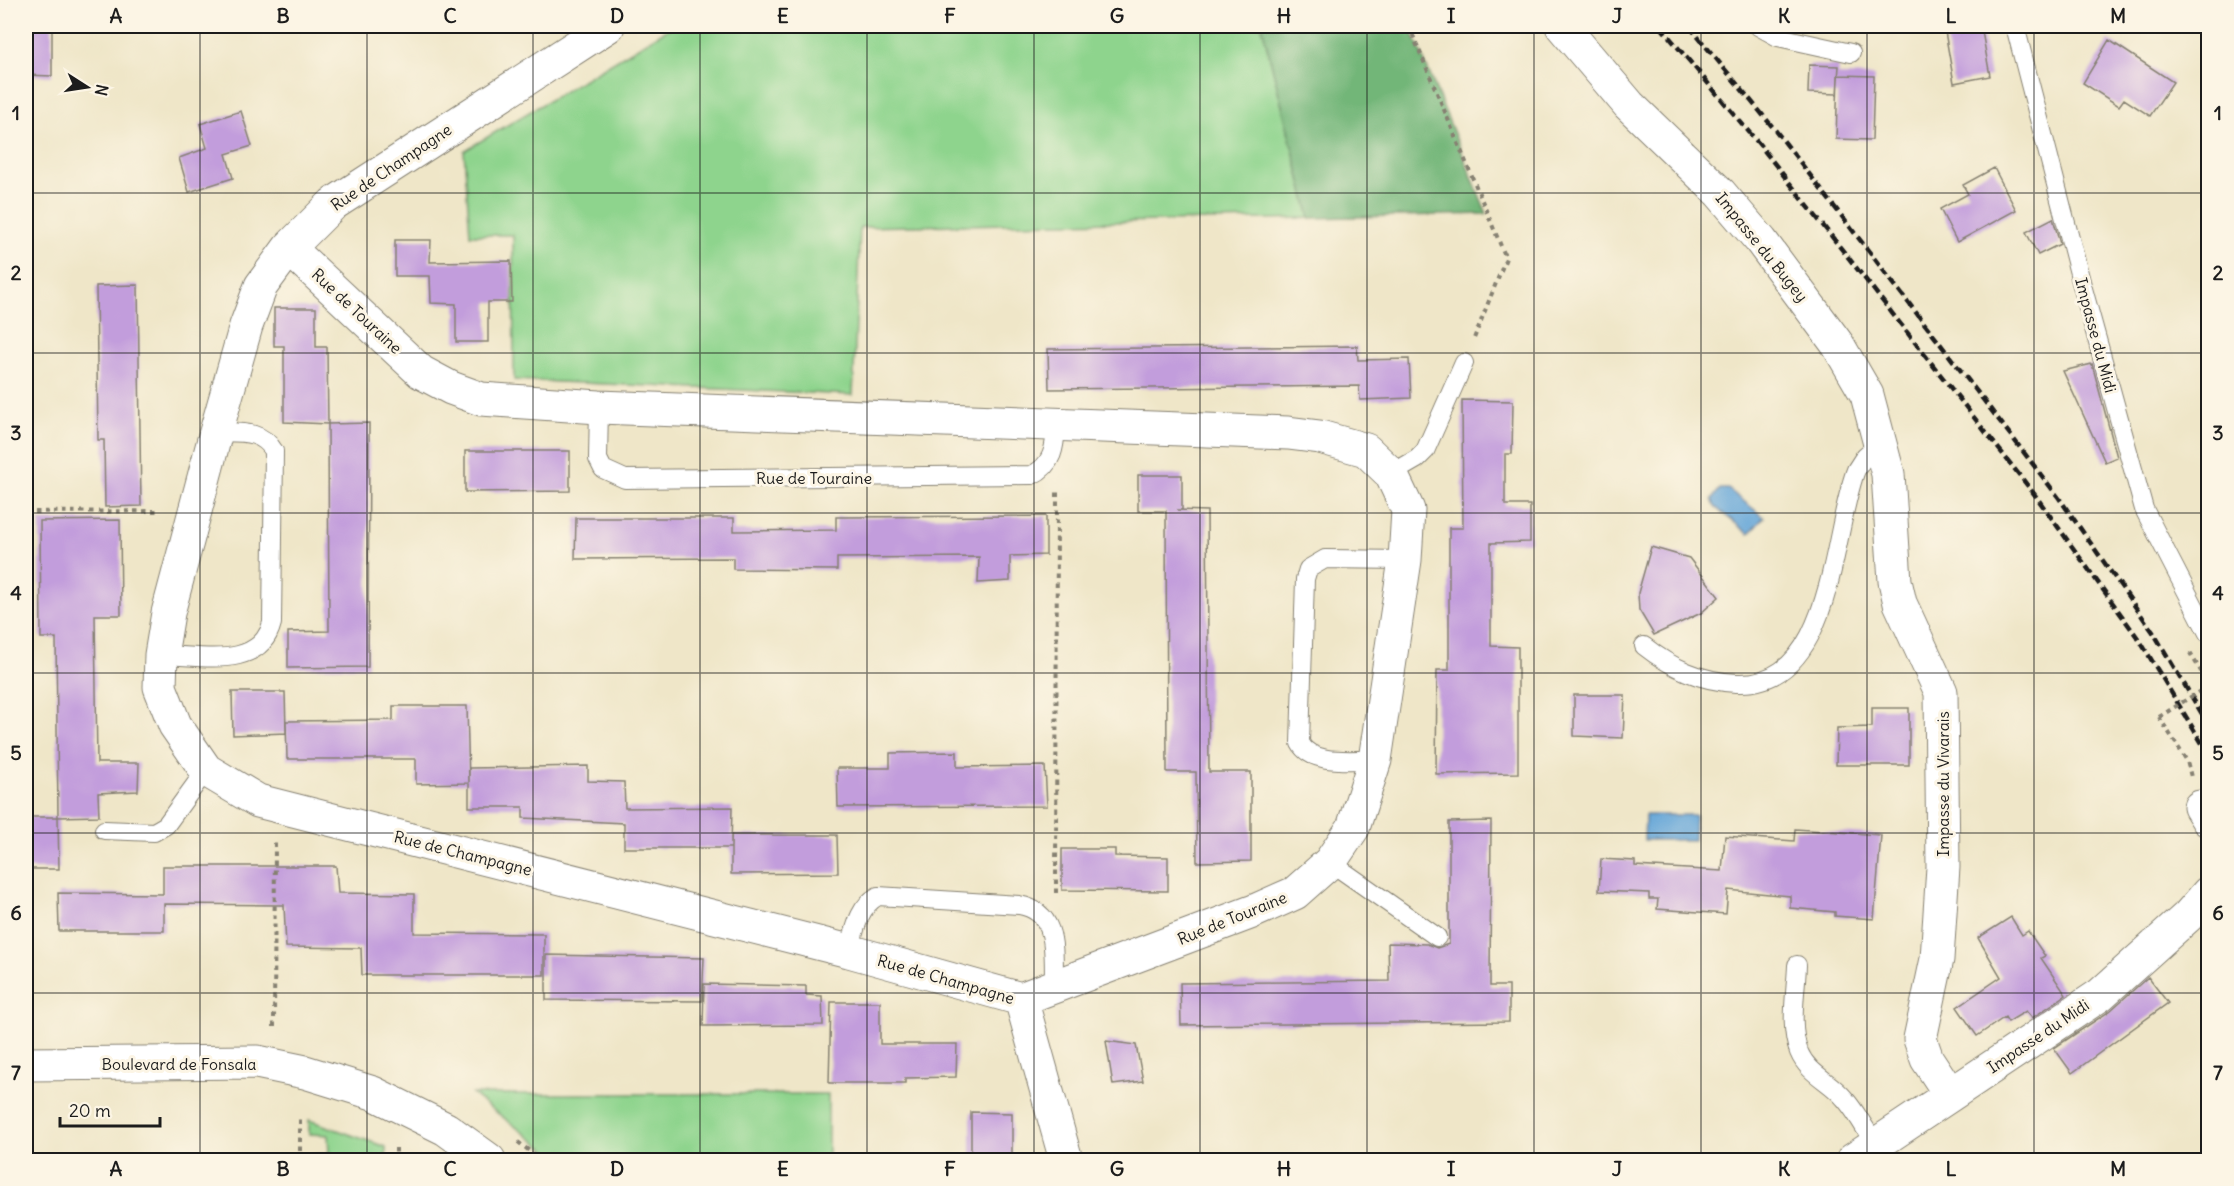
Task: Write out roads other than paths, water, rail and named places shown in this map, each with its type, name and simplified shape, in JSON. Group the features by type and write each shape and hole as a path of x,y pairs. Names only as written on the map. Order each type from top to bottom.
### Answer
{"street":[{"name":"Rue de Champagne","path":"608,26 333,204 289,248 261,286 246,326 168,614 160,655 160,687 175,725 206,770 258,801 849,951 1021,999 1066,1161"},
{"name":"Impasse du Bugey","path":"1562,26 1629,105 1720,193 1761,241 1838,345 1867,395 1888,474"},
{"name":"Rue de Touraine","path":"289,248 421,372 451,388 481,399 600,408 1288,433 1320,437 1366,450 1391,474 1408,510 1405,560 1375,760 1353,828 1330,862 1295,893 1252,912 1021,999"},
{"name":"Impasse du Vivarais","path":"1888,474 1894,569 1900,603 1941,692 1944,840 1941,902 1937,959 1920,1039 1927,1059 1950,1094"},
{"name":"Impasse du Midi","path":"1864,1152 2100,995 2188,916 2208,893"},
{"name":"Boulevard de Fonsala","path":"26,1064 257,1062 305,1072 373,1093 446,1129 489,1161"}],"lane":[{"path":"1758,26 1778,36 1851,53"},
{"name":"Impasse du Midi","path":"2015,26 2082,285 2144,510 2208,633"},
{"path":"1391,474 1418,459 1425,451 1464,363"},
{"name":"Rue de Touraine","path":"600,408 598,459 603,470 625,479 1032,475 1045,467 1055,444 1056,426"},
{"path":"160,655 234,656 249,654 261,646 269,636 272,623 274,451 268,441 258,434 216,432"},
{"path":"1644,646 1678,669 1718,682 1764,681 1789,664 1808,640 1823,605 1856,470 1865,456 1881,442"},
{"path":"1375,760 1314,756 1304,750 1300,743 1305,579 1308,569 1324,559 1405,560"},
{"path":"104,830 154,832 166,825 177,814 206,770"},
{"path":"1330,862 1437,937"},
{"path":"849,951 862,910 868,902 878,896 1019,905 1030,907 1042,914 1051,926 1054,986"},
{"path":"1797,965 1794,1024 1798,1050 1804,1063 1845,1099 1864,1152"}],"water":[{"path":"1720,489 1728,489 1764,517 1749,534 1715,507 1712,499"},
{"path":"1645,815 1695,815 1694,840 1644,840"}],"railway":[{"path":"1660,26 1759,144 2035,495 2140,641 2208,753"},
{"path":"1689,26 1776,131 2059,498 2153,632 2208,724"}]}
